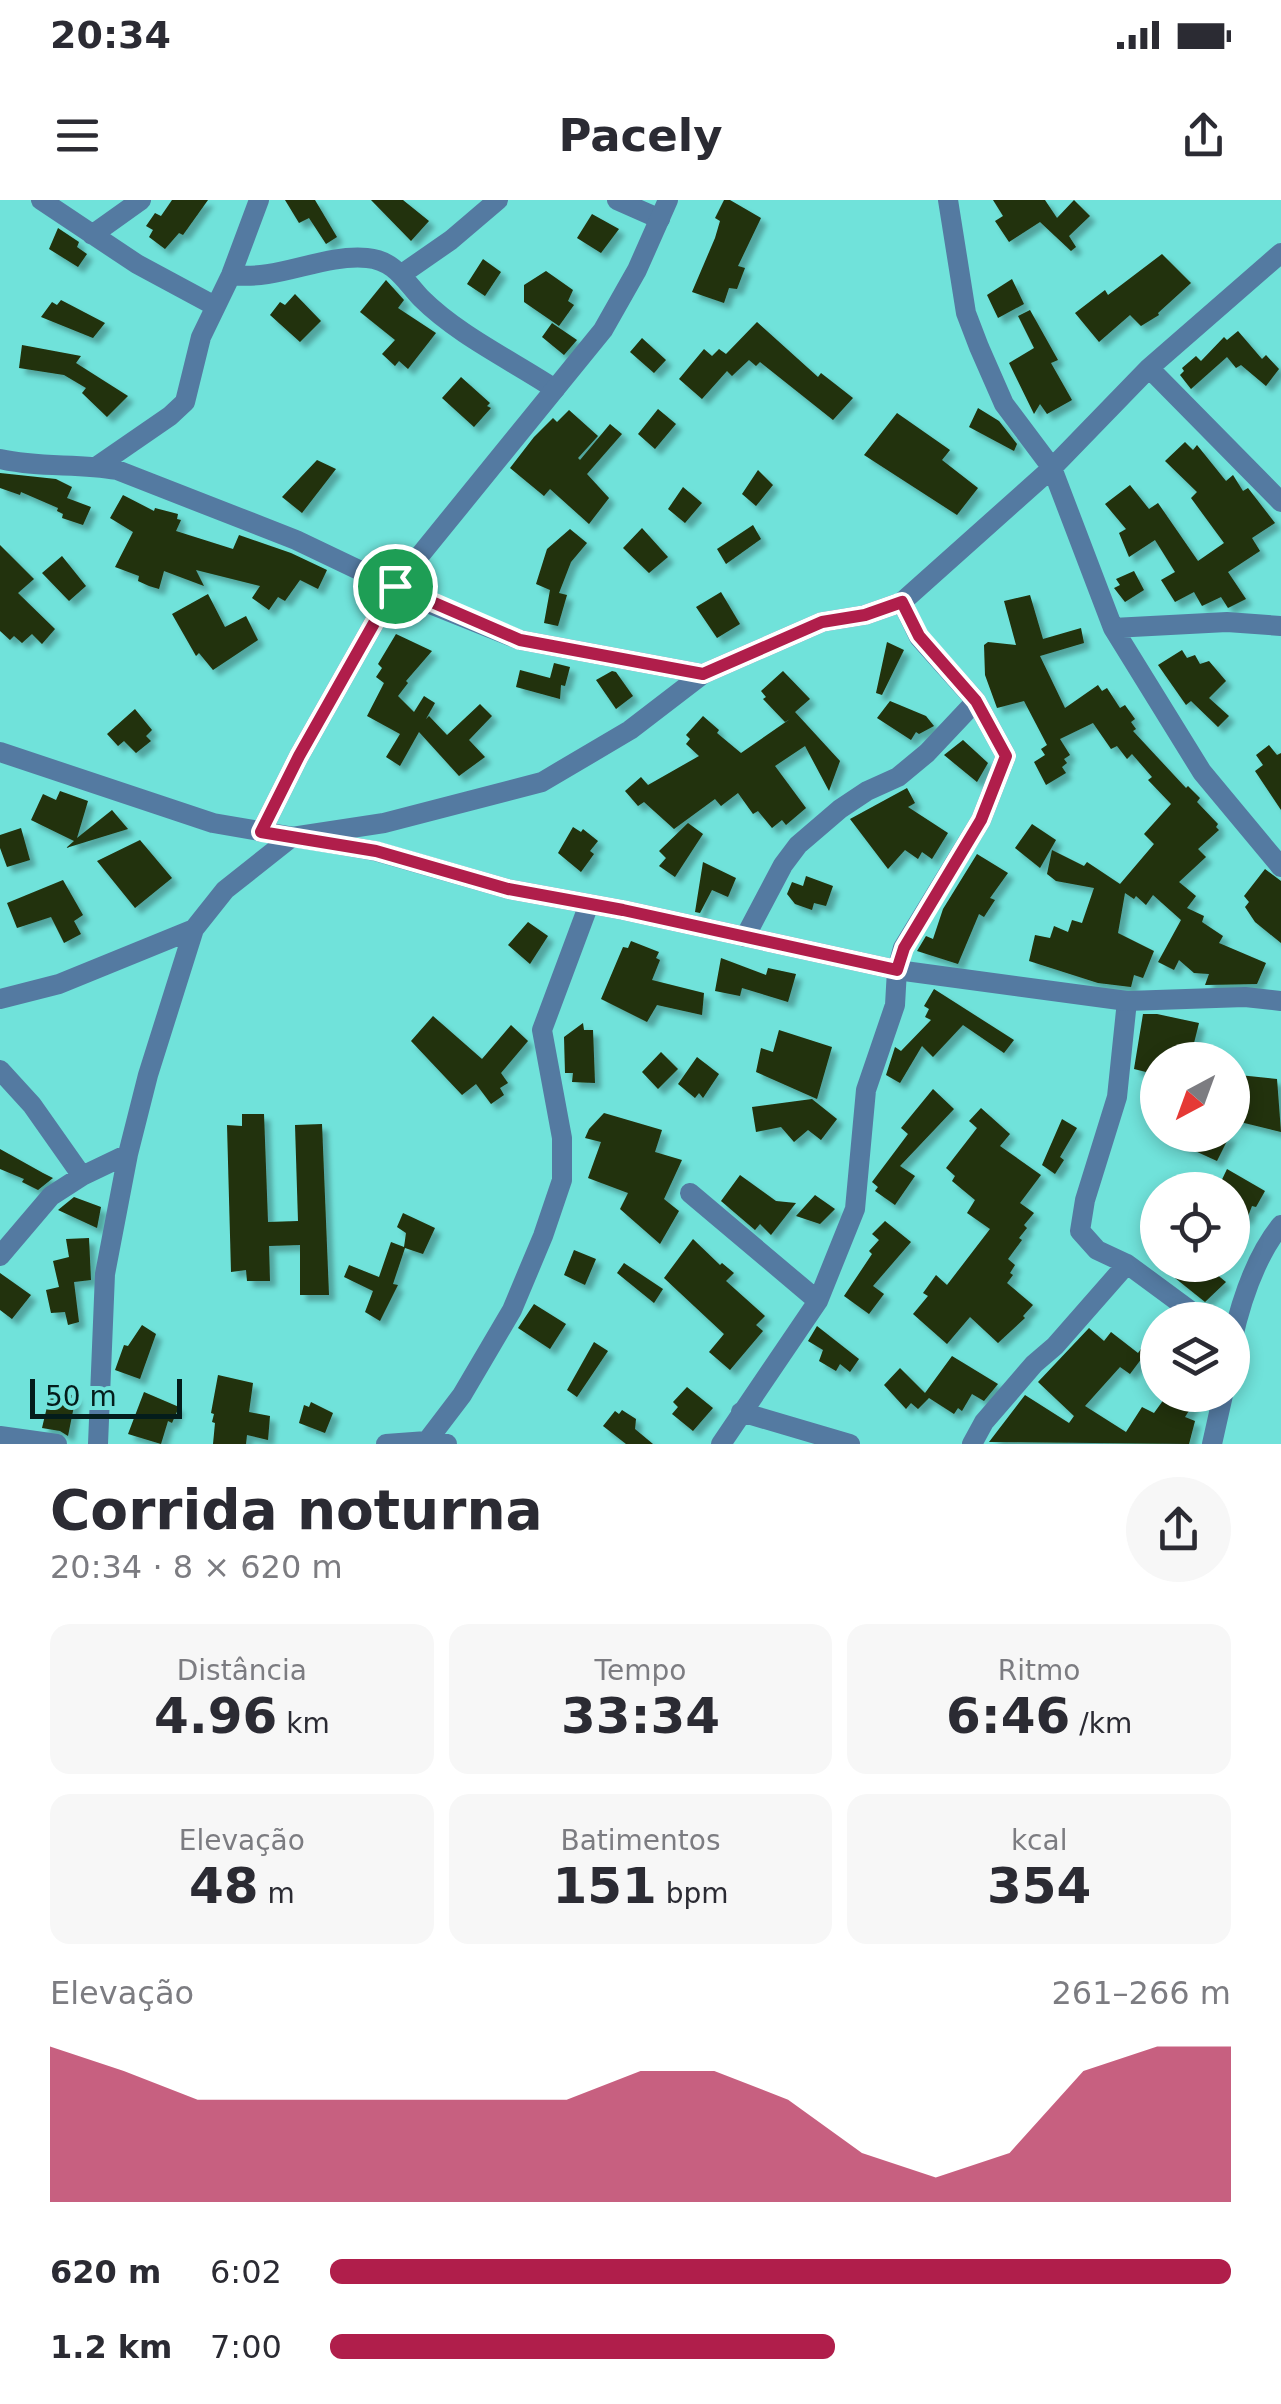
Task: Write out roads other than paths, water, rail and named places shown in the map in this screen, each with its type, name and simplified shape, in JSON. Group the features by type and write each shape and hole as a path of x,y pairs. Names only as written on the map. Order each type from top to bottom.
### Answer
{"street":[{"path":"42,200 92,235 215,306"},
{"path":"92,235 141,200"},
{"path":"96,466 185,402 201,337 259,200"},
{"path":"402,274 498,200"},
{"path":"261,832 395,586 603,330 637,270 664,210 617,200"},
{"path":"952,202 966,312 979,347 1004,404 1052,468 1113,628 1202,772 1281,867"},
{"path":"98,1444 105,1274 128,1154 194,928 225,890 292,837 384,823 542,782 630,730 703,674 822,622 865,615 902,602 1052,468 1149,368 1281,253"},
{"path":"230,275 251,277 341,259 370,258 402,274 435,309 555,389"},
{"path":"1149,368 1281,502"},
{"path":"0,459 26,465 117,470 296,540 520,640 703,674"},
{"path":"722,1444 818,1300 855,1209 866,1090 896,1005 897,970 904,948 981,820 1006,756 976,701 919,636 902,602"},
{"path":"1113,628 1227,622 1281,626"},
{"path":"745,937 783,865 798,845 840,808 898,778 976,701"},
{"path":"0,752 213,823 376,851 508,889 897,970 1127,1001 1281,1001"},
{"path":"386,1444 437,1442 512,1310 544,1236 562,1180 562,1138 542,1030 589,904"},
{"path":"0,999 59,984 194,928"},
{"path":"1127,1001 1118,1097 1080,1232 1097,1250 1127,1264 1178,1302"},
{"path":"0,1070 32,1105 82,1176"},
{"path":"0,1256 52,1196 128,1154"},
{"path":"690,1193 818,1300"},
{"path":"1242,1302 1271,1238 1281,1225"},
{"path":"972,1444 984,1422 1127,1264"},
{"path":"741,1412 850,1444"},
{"path":"1212,1444 1219,1412"},
{"path":"0,1436 57,1444"}]}
